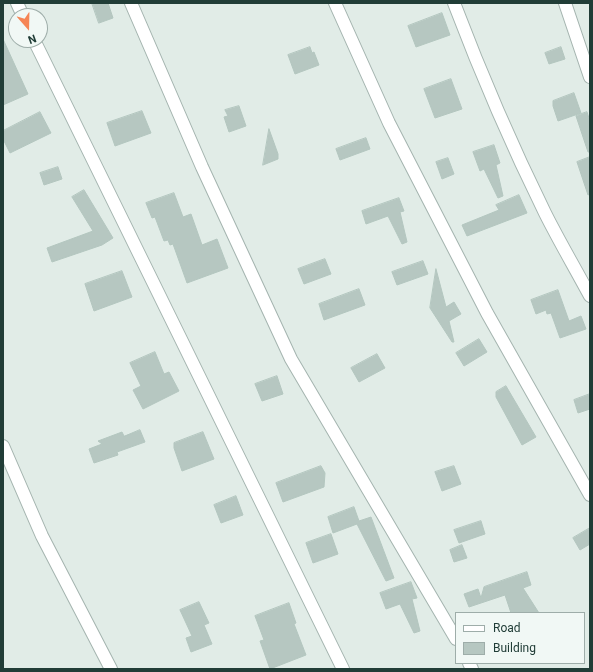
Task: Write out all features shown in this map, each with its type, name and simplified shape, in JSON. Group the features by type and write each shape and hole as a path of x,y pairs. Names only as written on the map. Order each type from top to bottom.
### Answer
{"street":[{"path":"131,3 202,167 291,359 455,637"},
{"path":"335,3 392,130 487,313 590,495"},
{"path":"454,3 468,42 507,134 545,214 590,296"},
{"path":"565,3 590,77"},
{"path":"38,48 343,669"},
{"path":"3,446 42,536 111,669"}],"building":[{"path":"92,3 108,3 113,18 99,23"},
{"path":"442,13 450,35 416,47 408,26"},
{"path":"3,39 28,94 3,105"},
{"path":"310,47 312,53 314,52 319,65 295,74 288,55"},
{"path":"561,47 565,59 549,64 545,53"},
{"path":"451,79 462,109 435,118 424,89"},
{"path":"574,93 581,113 558,121 553,106 553,101"},
{"path":"239,106 246,126 229,132 224,117 228,116 225,110"},
{"path":"142,111 151,133 115,146 107,123"},
{"path":"40,112 51,133 10,153 3,139 3,131"},
{"path":"587,112 590,121 590,152 588,152 576,116"},
{"path":"269,129 278,154 278,159 263,165"},
{"path":"366,138 370,149 340,160 336,149"},
{"path":"494,145 500,163 496,165 503,196 498,198 484,169 480,171 473,152"},
{"path":"590,157 590,194 588,195 577,162"},
{"path":"448,158 454,174 442,179 436,162"},
{"path":"58,167 62,179 44,185 40,173"},
{"path":"84,190 113,238 102,245 52,262 47,248 93,231 72,197"},
{"path":"174,193 183,217 191,214 202,245 217,239 228,268 187,283 173,244 170,245 168,240 164,241 155,217 152,218 146,203"},
{"path":"519,195 527,213 467,236 462,225 499,210 496,205"},
{"path":"399,198 404,211 400,212 407,242 402,244 388,216 366,224 362,211"},
{"path":"325,259 331,274 304,284 298,269"},
{"path":"423,261 428,274 397,285 392,272"},
{"path":"436,269 446,307 454,302 461,314 449,321 454,342 452,342 430,308"},
{"path":"122,271 132,297 94,311 85,284"},
{"path":"359,289 365,305 324,320 319,304"},
{"path":"558,290 569,321 581,316 586,329 560,338 551,313 547,314 546,310 536,314 531,300"},
{"path":"479,339 487,352 464,366 456,353"},
{"path":"155,352 164,374 169,372 179,391 143,409 133,390 141,386 130,363"},
{"path":"377,354 385,368 359,382 351,368"},
{"path":"277,376 283,394 262,401 255,384"},
{"path":"506,386 536,437 522,445 496,397 496,392"},
{"path":"590,394 590,409 578,413 574,400"},
{"path":"140,430 145,442 117,452 118,455 94,463 89,449 102,444 98,441 122,432 124,436"},
{"path":"203,432 214,459 182,471 174,448 174,443"},
{"path":"321,466 325,473 324,487 283,502 276,483"},
{"path":"454,466 461,484 442,491 435,472"},
{"path":"236,496 243,515 221,523 214,505"},
{"path":"354,507 359,521 371,517 394,578 386,581 357,524 333,533 328,517"},
{"path":"481,521 485,534 459,543 454,530"},
{"path":"590,528 590,544 580,550 573,538"},
{"path":"331,534 338,554 313,563 306,543"},
{"path":"462,545 467,558 454,562 450,550"},
{"path":"527,572 531,585 523,588 538,612 511,612 505,595 469,607 464,594 478,589 481,598 484,587"},
{"path":"411,582 417,598 412,599 420,631 414,633 400,604 386,609 380,593"},
{"path":"199,602 209,623 204,625 212,644 191,652 186,638 192,636 180,610"},
{"path":"289,603 296,623 294,624 306,655 270,669 260,641 264,640 255,616"}]}
